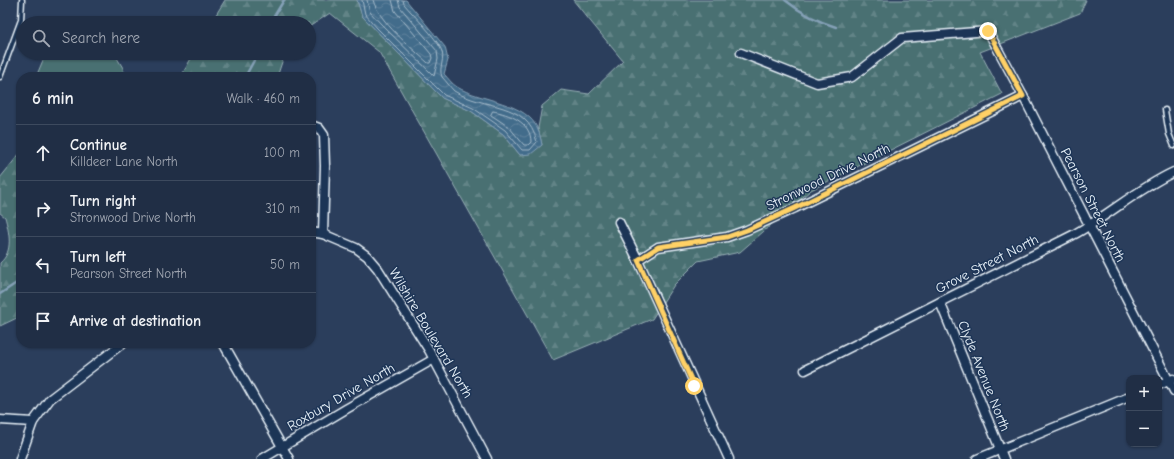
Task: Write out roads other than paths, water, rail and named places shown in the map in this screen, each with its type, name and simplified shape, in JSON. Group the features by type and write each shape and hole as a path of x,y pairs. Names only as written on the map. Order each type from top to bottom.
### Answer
{"street":[{"name":"Pearson Street North","path":"741,53 817,83 852,77 902,38 988,31 1172,380 1174,391"},
{"name":"Stronwood Drive North","path":"638,260 658,247 727,237 747,230 1023,96"},
{"path":"316,127 319,128 324,135 325,166 323,234"},
{"name":"Grove Street North","path":"805,370 1090,226 1133,195 1174,172"},
{"path":"619,222 638,260 729,459"},
{"name":"Wilshire Boulevard North","path":"316,233 346,242 366,256 390,288 434,359 487,459"},
{"name":"Clyde Avenue North","path":"940,302 1004,459"},
{"path":"20,459 33,422 50,399 116,348"},
{"path":"226,348 289,459"},
{"name":"Roxbury Drive North","path":"262,459 434,359"},
{"path":"1162,384 1172,380"},
{"path":"976,459 1126,398"},
{"path":"0,420 33,422"}],"lane":[{"path":"21,16 22,0"},
{"path":"0,77 16,34"},
{"path":"1165,110 1168,130 1174,146"},
{"path":"1168,130 1174,129"}],"water":[{"path":"357,0 406,0 445,47 448,60 444,74 452,83 467,92 502,103 524,113 533,121 540,135 542,145 531,154 520,155 503,134 471,111 442,98 362,16"}],"waterway":[{"path":"274,16 284,0"},
{"path":"785,0 809,16 836,27"},
{"path":"248,72 254,60"},
{"path":"0,294 16,283"}]}
